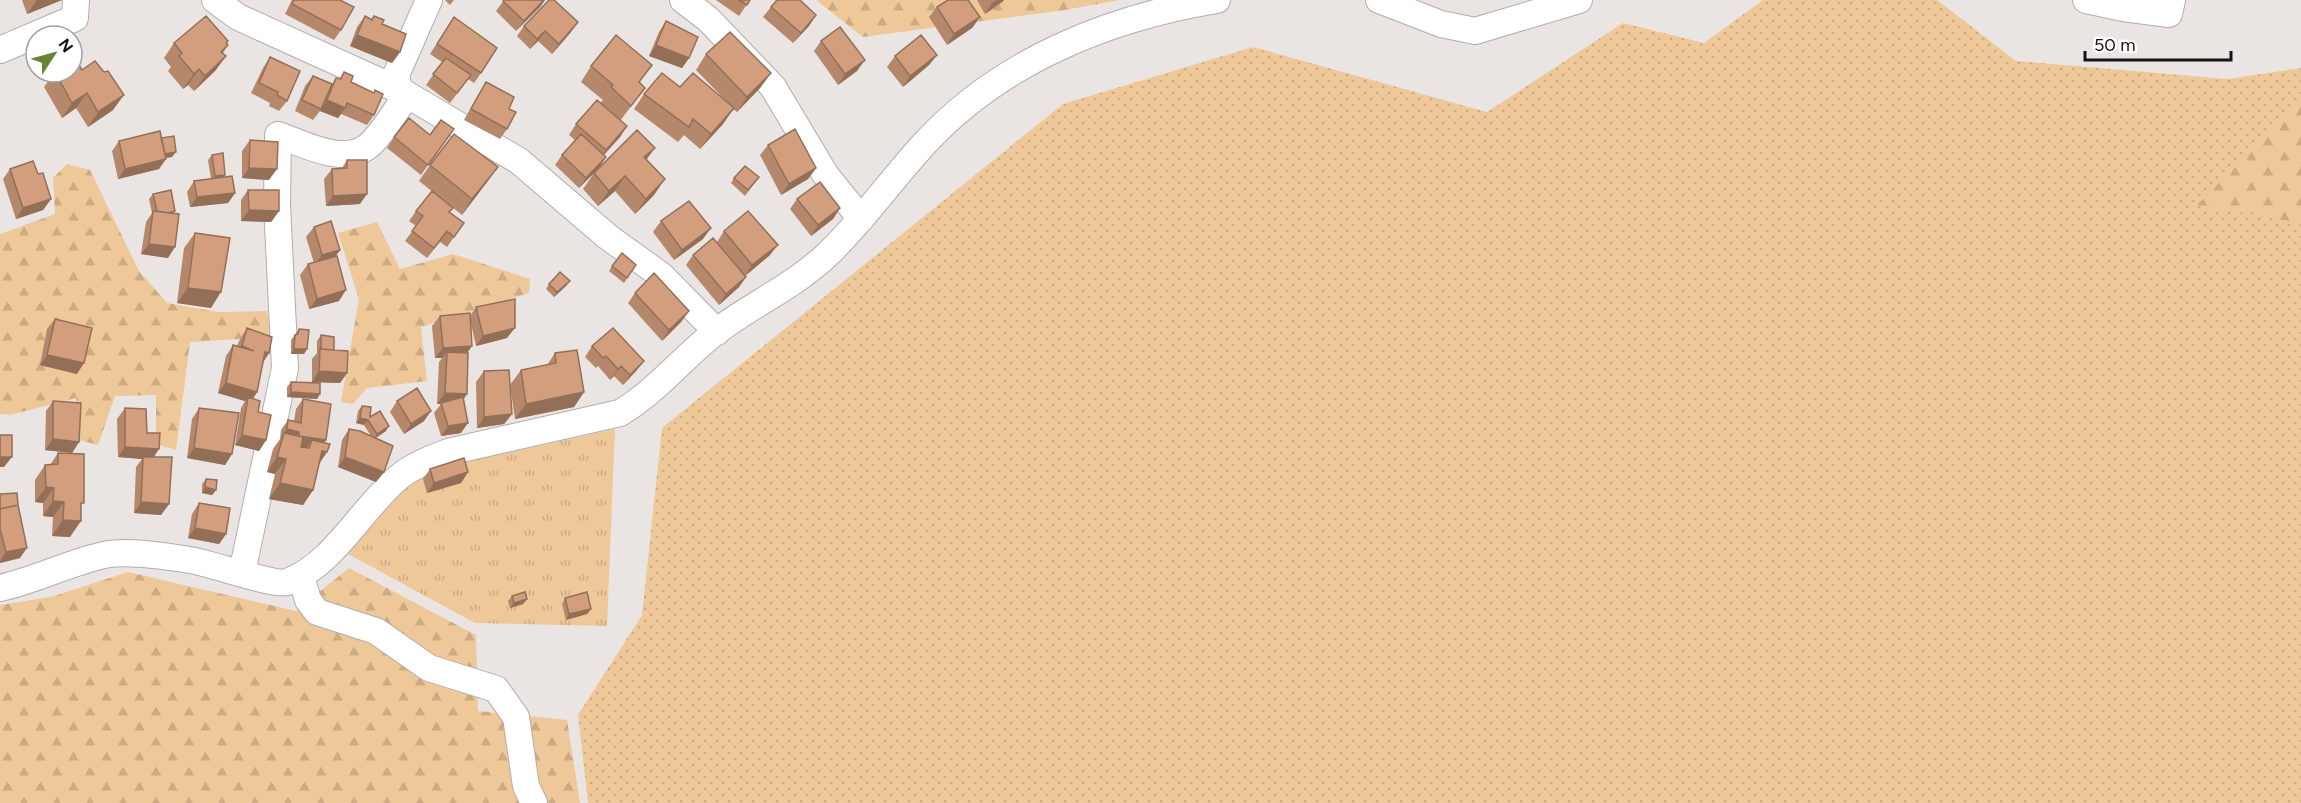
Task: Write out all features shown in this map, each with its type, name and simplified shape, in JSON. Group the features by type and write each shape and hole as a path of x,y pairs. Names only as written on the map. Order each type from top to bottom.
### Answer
{"street":[{"path":"0,50 75,18 76,0"},
{"path":"215,0 238,17 401,91 519,160 608,237 662,276 717,332"},
{"path":"242,573 285,368 277,205 278,135 333,153 352,155 369,146 402,102 396,75 429,0"},
{"path":"683,0 708,19 773,87 825,174 861,219"},
{"path":"0,588 25,583 106,555 141,555 190,560 266,581 283,583 301,577 320,561 398,478 420,463 448,452 620,413 642,399 717,332 804,274 828,254 926,142 965,105 1010,72 1057,48 1116,23 1172,7 1217,0"},
{"path":"1379,0 1441,24 1475,31 1579,0"},
{"path":"2086,0 2169,14 2172,0"},
{"path":"301,577 308,600 317,612 376,631 429,668 496,689 516,717 526,786 534,803"}],"green space":[{"path":"816,0 1119,0 1065,10 863,37"},
{"path":"1763,0 1937,0 2016,61 2227,79 2301,68 2301,803 588,803 578,715 642,615 662,428 1063,104 1253,47 1487,112 1623,23 1704,43"},
{"path":"2301,101 2301,223 2197,205"},
{"path":"67,164 90,170 139,271 167,303 218,312 267,311 272,337 190,342 176,450 156,444 156,395 115,396 98,445 78,440 76,398 10,415 0,414 0,234 55,214 53,178"},
{"path":"377,222 400,269 453,254 530,279 529,293 421,327 427,381 367,388 353,404 341,402 359,299 338,233"},
{"path":"615,429 607,626 475,623 348,554 391,500 434,469"},
{"path":"349,568 476,635 478,711 567,720 580,803 0,803 0,605 51,597 128,572 296,611"}],"building":[{"path":"294,0 340,0 354,7 341,30 292,4"},
{"path":"504,0 544,0 524,21"},
{"path":"549,0 554,0 578,22 559,44 545,31 537,39 524,26"},
{"path":"739,0 750,0 747,5"},
{"path":"777,0 800,0 816,15 801,33 771,7"},
{"path":"948,0 968,0 980,17 954,34 937,7"},
{"path":"206,16 228,41 226,43 228,45 221,52 226,56 205,76 199,69 194,74 179,56 182,53 174,43"},
{"path":"365,16 372,20 374,16 384,20 382,24 406,34 400,52 357,35"},
{"path":"454,17 497,48 481,73 437,44"},
{"path":"666,21 698,37 689,58 656,45"},
{"path":"840,27 865,60 845,74 821,41"},
{"path":"730,32 771,73 747,97 706,54"},
{"path":"616,35 652,65 639,82 645,88 631,106 611,87 613,85 591,66"},
{"path":"921,35 937,55 910,76 895,56"},
{"path":"270,57 300,71 287,101 277,95 278,92 259,83"},
{"path":"446,58 471,75 457,93 433,74"},
{"path":"95,61 104,72 108,71 124,95 98,112 87,93 72,103 62,84 84,84 84,69"},
{"path":"344,72 353,76 351,82 374,93 375,90 383,94 374,115 347,103 345,108 327,100 336,78 341,79"},
{"path":"662,73 680,87 693,73 734,108 711,134 693,119 689,127 644,94"},
{"path":"313,76 332,84 321,109 302,100"},
{"path":"486,82 514,97 509,109 516,112 507,129 471,109"},
{"path":"597,100 627,126 606,150 576,124"},
{"path":"409,118 430,135 441,120 454,129 428,165 394,137"},
{"path":"795,129 816,168 789,184 768,145"},
{"path":"637,130 655,148 644,157 665,179 646,199 625,176 609,191 594,173"},
{"path":"160,131 166,159 125,169 119,141"},
{"path":"454,134 498,167 472,199 430,165"},
{"path":"581,134 606,157 586,178 562,155"},
{"path":"174,136 176,152 165,154 161,138"},
{"path":"250,140 278,142 277,169 249,168"},
{"path":"223,153 225,175 215,176 212,155"},
{"path":"347,160 367,160 367,194 333,196 332,169 347,168"},
{"path":"33,161 38,174 43,173 51,199 23,208 10,169"},
{"path":"745,166 759,177 748,190 734,178"},
{"path":"232,176 235,193 197,197 194,181"},
{"path":"820,182 840,208 818,225 797,199"},
{"path":"171,190 175,211 169,213 157,211 153,194"},
{"path":"248,190 279,190 279,211 249,210"},
{"path":"432,191 453,208 449,212 464,223 454,237 447,231 434,248 412,231 423,216 416,211"},
{"path":"689,201 711,228 682,250 661,221"},
{"path":"153,211 179,214 175,247 149,244"},
{"path":"748,211 778,245 752,265 724,231"},
{"path":"331,221 340,250 322,255 314,227"},
{"path":"195,233 230,238 221,292 188,288"},
{"path":"713,238 746,277 726,294 693,255"},
{"path":"622,253 636,265 627,278 612,266"},
{"path":"337,256 346,290 317,299 308,264"},
{"path":"560,272 570,281 557,292 549,284"},
{"path":"654,273 689,311 669,330 635,293"},
{"path":"515,299 515,328 483,336 476,307"},
{"path":"470,313 472,346 443,348 440,316"},
{"path":"55,319 92,328 84,363 47,355"},
{"path":"247,328 272,337 269,353 265,352 257,392 226,383 233,345 254,351 242,346"},
{"path":"613,328 644,361 630,375 621,366 618,369 606,356 603,358 592,346"},
{"path":"299,329 309,330 307,349 294,349 295,335 298,334"},
{"path":"321,335 334,337 334,350 321,349"},
{"path":"320,349 348,351 347,373 319,371"},
{"path":"577,350 584,392 526,404 521,370 556,363 555,353"},
{"path":"447,352 468,353 467,394 445,393"},
{"path":"509,370 512,414 484,417 484,371"},
{"path":"291,382 320,383 320,394 291,392"},
{"path":"417,388 431,411 411,424 397,401"},
{"path":"248,397 260,401 258,412 271,415 266,440 242,435"},
{"path":"463,397 468,423 448,426 441,403"},
{"path":"303,399 331,404 326,440 299,436 299,432 287,429 288,420 301,423"},
{"path":"53,401 81,403 79,442 53,439"},
{"path":"362,406 371,407 370,417 380,411 389,426 377,434 368,420 360,418"},
{"path":"125,408 146,409 147,433 160,433 159,449 125,447"},
{"path":"199,408 239,413 232,454 194,448"},
{"path":"349,429 360,431 393,446 384,472 345,457"},
{"path":"284,433 303,437 301,447 309,448 312,440 330,444 327,452 322,451 313,490 280,483 286,459 277,457"},
{"path":"0,435 12,435 12,457 0,457"},
{"path":"58,453 84,454 84,503 81,503 81,521 63,520 64,502 53,501 54,488 46,487 45,465 58,464"},
{"path":"143,457 172,457 169,504 141,502"},
{"path":"464,458 468,472 434,483 430,469"},
{"path":"206,479 217,480 216,490 205,487"},
{"path":"17,493 18,505 0,509 0,494"},
{"path":"199,503 230,508 226,534 195,528"},
{"path":"18,505 27,548 6,552 0,529 0,509"},
{"path":"525,592 527,599 514,603 512,596"},
{"path":"587,592 591,609 569,614 565,598"}]}
